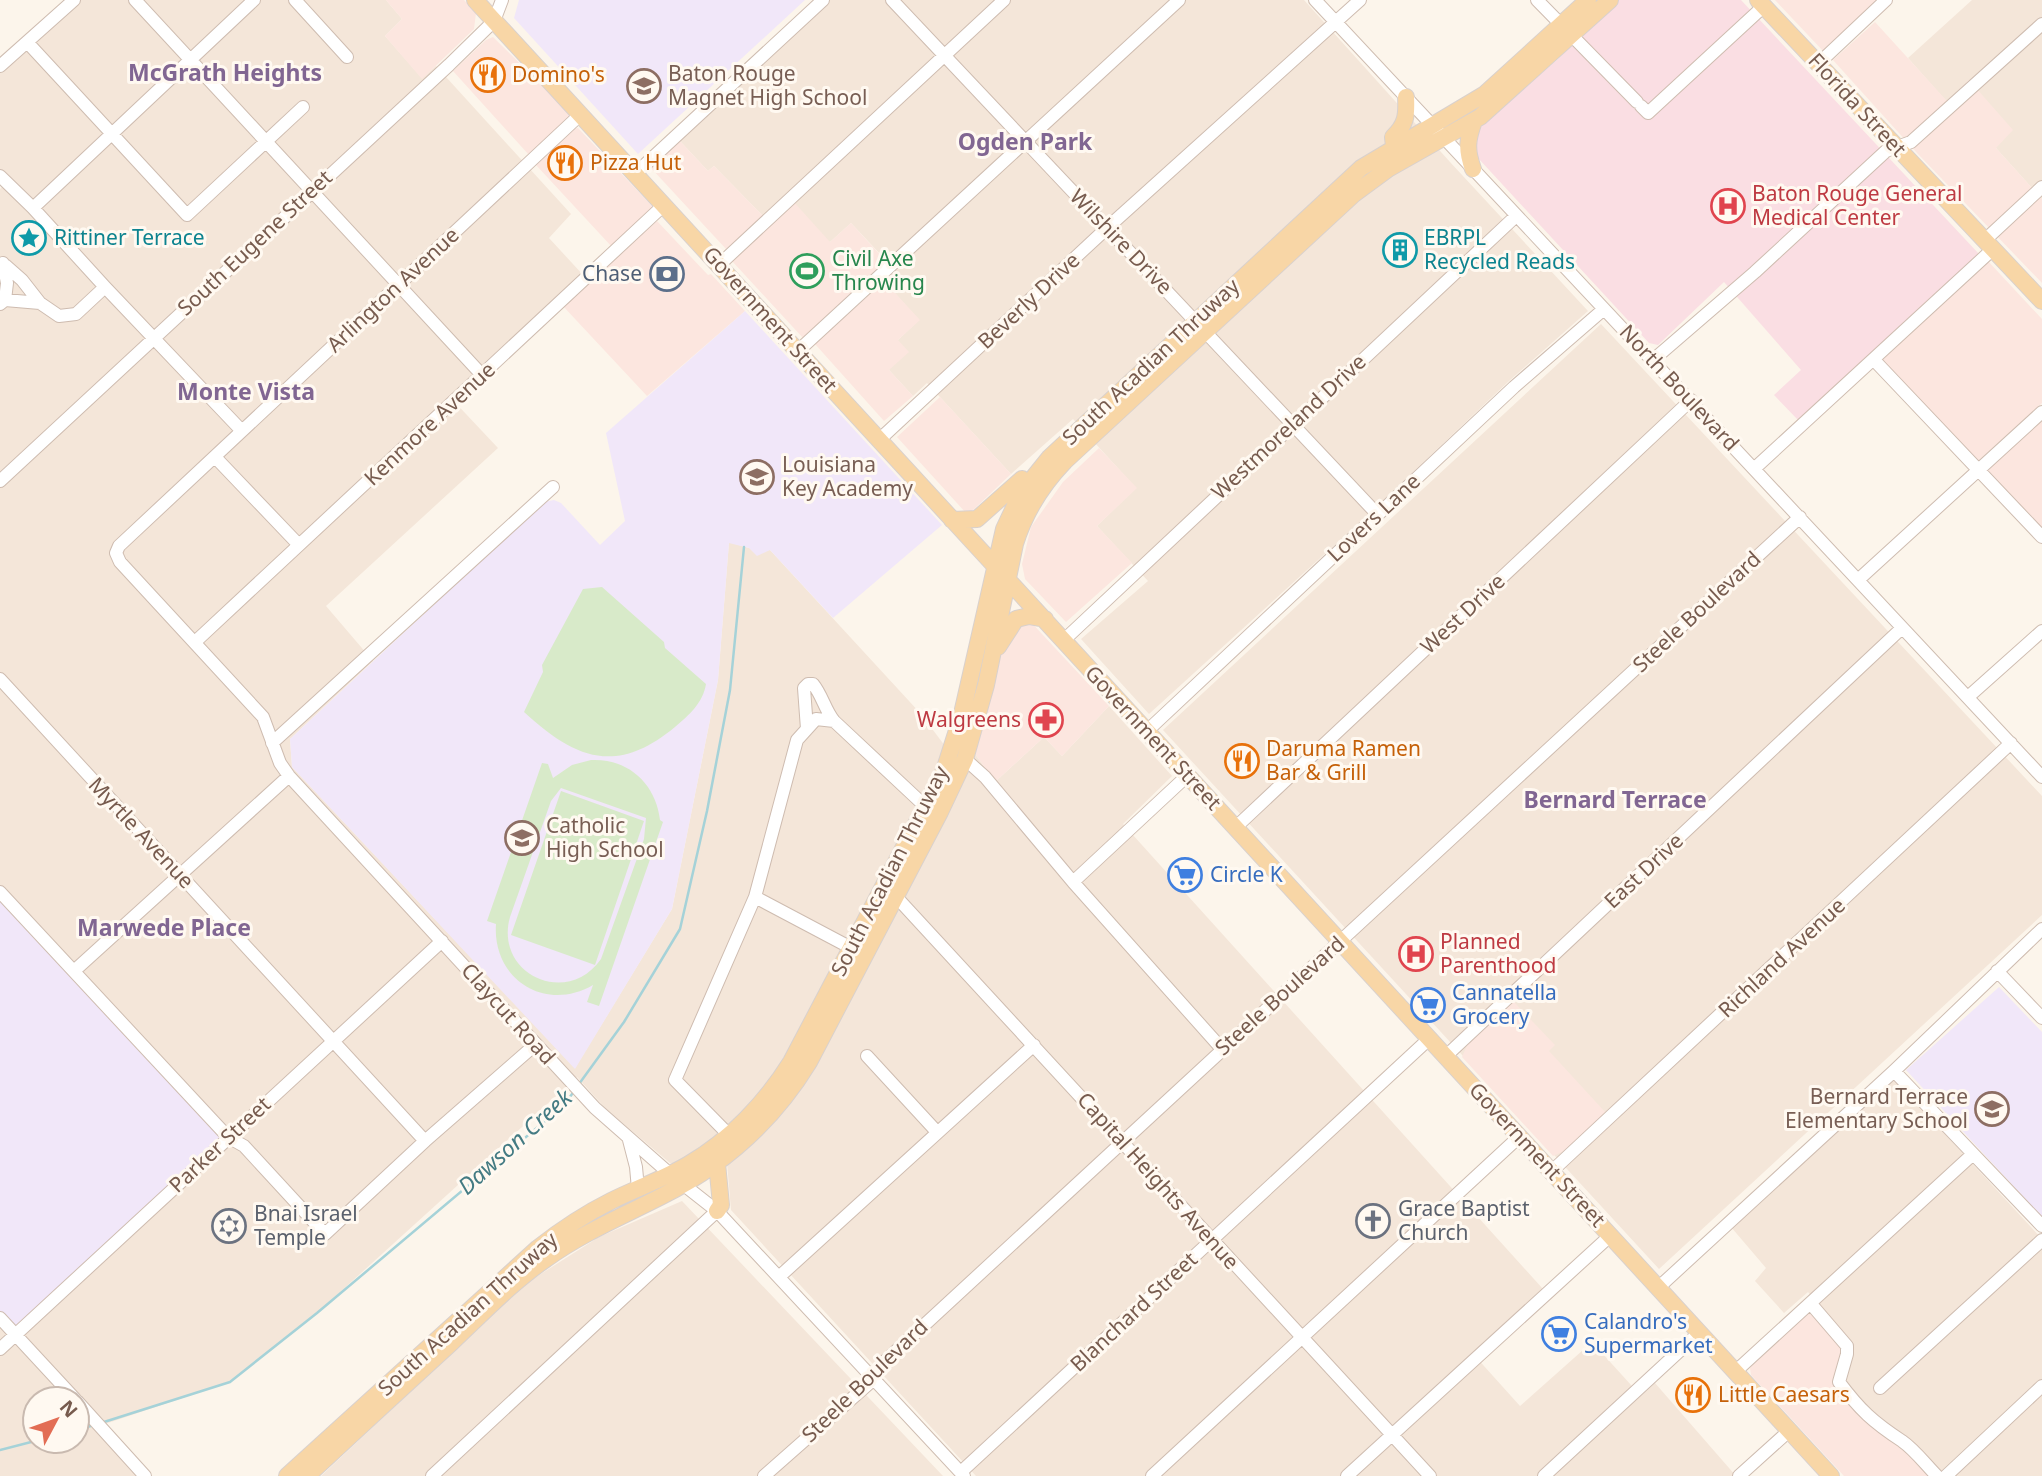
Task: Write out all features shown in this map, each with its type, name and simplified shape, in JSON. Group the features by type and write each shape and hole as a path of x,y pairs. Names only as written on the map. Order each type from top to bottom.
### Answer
{"main road":[{"name":"Government Street","path":"475,0 1831,1476"},
{"path":"1567,31 1588,0"},
{"path":"1567,31 1611,0"},
{"name":"Florida Street","path":"1761,3 2042,301"},
{"name":"South Acadian Thruway","path":"287,1476 535,1251 597,1209 638,1189 677,1179 717,1163 753,1133 790,1091 809,1062 944,771 961,718 994,565 1011,511 1034,474 1085,423 1354,194 1388,169 1474,121 1503,98 1567,31"},
{"name":"South Acadian Thruway","path":"887,897 940,812 965,759 992,658 1019,531 1044,484 1361,168 1485,94 1567,31"},
{"path":"1394,147 1392,137 1401,129 1406,119 1406,97"},
{"path":"1474,121 1466,140 1467,153 1474,169"},
{"path":"952,520 976,519 1023,479 1034,474"},
{"path":"992,658 1016,620 1025,616 1045,620"},
{"name":"South Acadian Thruway","path":"307,1476 529,1272 573,1241 677,1179 690,1163 729,1135 782,1077 859,951"},
{"path":"717,1163 721,1205 717,1211"}],"street":[{"path":"1,64 74,0"},
{"path":"135,0 482,375"},
{"path":"33,208 254,0"},
{"path":"295,0 347,57"},
{"name":"South Eugene Street","path":"0,481 494,20 502,0"},
{"path":"635,174 823,0"},
{"name":"Wilshire Drive","path":"892,0 1378,515"},
{"path":"719,265 1004,0"},
{"path":"798,351 1179,0"},
{"name":"North Boulevard","path":"1315,0 2042,777"},
{"name":"Beverly Drive","path":"879,440 1107,228 1360,0"},
{"path":"1537,0 1642,107 1761,3"},
{"path":"1818,64 1886,0"},
{"path":"1653,360 1755,272 1886,151 1911,142 2042,24"},
{"path":"27,42 187,215 303,107"},
{"name":"Arlington Avenue","path":"116,553 119,546 580,114"},
{"path":"2,183 33,208 242,431"},
{"path":"1755,468 1874,359 1989,245 2042,187"},
{"name":"Kenmore Avenue","path":"195,642 664,205"},
{"name":"Westmoreland Drive","path":"1064,640 1516,216"},
{"path":"2,263 22,280 40,303 59,316 76,314 105,287"},
{"path":"2,263 3,302 40,303"},
{"name":"Lovers Lane","path":"1147,731 1514,387 1604,309"},
{"path":"1874,359 2042,537"},
{"name":"West Drive","path":"1236,827 1691,400"},
{"path":"1858,580 2042,412"},
{"path":"215,457 299,545"},
{"path":"272,743 553,487"},
{"name":"Steele Boulevard","path":"764,1476 874,1379 882,1364 1800,517"},
{"name":"Claycut Road","path":"116,553 120,562 263,717 280,763 289,776 566,1078 629,1140 717,1211 962,1474"},
{"name":"East Drive","path":"1447,1056 1902,628"},
{"path":"1968,697 2042,631"},
{"name":"Myrtle Avenue","path":"0,680 425,1141"},
{"path":"811,724 803,695 808,684 813,684 818,690 834,721 926,807"},
{"path":"729,1135 675,1080 755,897 797,740 811,724 834,721"},
{"name":"Richland Avenue","path":"1552,1171 2011,743"},
{"path":"965,759 985,777 1073,883 1222,1049"},
{"path":"1073,883 1188,775"},
{"path":"74,971 289,776"},
{"path":"0,892 228,1137 244,1146 325,1234 425,1141 536,1044"},
{"path":"755,897 859,951"},
{"name":"Capital Heights Avenue","path":"887,897 900,901 1430,1476"},
{"path":"1659,1287 2042,929"},
{"name":"Parker Street","path":"0,1349 442,941"},
{"path":"1997,971 2042,1018"},
{"name":"Blanchard Street","path":"962,1474 1430,1038"},
{"path":"780,1276 1034,1045"},
{"path":"867,1056 937,1132"},
{"path":"1894,1070 2042,1226"},
{"path":"1152,1476 1520,1136"},
{"path":"629,1140 638,1189"},
{"path":"1736,1371 1973,1154"},
{"path":"432,1476 717,1211"},
{"path":"1347,1476 1611,1235"},
{"path":"1880,1388 2042,1240"},
{"path":"1811,1304 1847,1346 1839,1382 1858,1407 1891,1436 1903,1441 1937,1476"},
{"path":"0,1318 62,1385"},
{"path":"1544,1476 1700,1332"},
{"path":"1946,1476 2042,1386"},
{"path":"91,1416 145,1476"},
{"path":"1739,1476 1790,1430"}],"shaded area":[{"path":"78,0 386,0 402,19 385,36 422,78 436,66 571,214 549,238 584,276 450,397 498,448 326,606 373,661 290,739 292,767 575,1068 672,909 718,680 729,542 770,550 921,714 945,746 936,774 783,1067 760,1096 706,1147 674,1164 670,1163 606,1109 577,1077 317,1313 230,1382 99,1426 144,1476 0,1476 0,189 6,183 0,176 0,66"},
{"path":"386,0 464,0 476,13 474,29 422,79 385,36 402,19"},
{"name":"Baton Rouge Magnet High School","path":"519,0 805,0 638,154 514,18"},
{"path":"830,0 1304,0 1588,311 1149,714 1081,639 1148,581 1097,526 1136,488 1073,419 1011,474 927,383 913,396 889,370 898,340 919,320 884,281 895,270 851,223 830,242 765,218 714,166 708,171 679,140"},
{"name":"Baton Rouge General Medical Center","path":"1619,0 1741,0 1979,254 1798,420 1774,395 1801,370 1724,282 1658,345 1649,343 1478,158 1472,145 1483,124 1558,59"},
{"path":"1775,0 1880,0 1824,52"},
{"path":"1972,0 2042,0 2042,199 1996,148 1969,80 1947,102 1908,58"},
{"path":"1875,22 1947,101 1969,80 2013,130 1996,148 2042,199 2042,283 1917,153 1833,60"},
{"path":"493,37 572,115 529,155 453,71 486,40"},
{"path":"578,128 654,208 612,247 536,165 573,129"},
{"path":"679,140 708,171 714,166 765,218 726,249 651,168"},
{"path":"793,201 830,242 851,223 895,271 803,338 732,261"},
{"path":"657,221 745,311 647,396 562,305"},
{"path":"1987,260 2042,319 2042,403 1978,461 1882,360"},
{"path":"884,281 920,320 898,340 909,352 889,370 913,396 884,421 815,344"},
{"name":"Catholic High School","path":"745,311 942,525 833,618 770,550 757,556 749,548 729,543 718,680 672,909 575,1069 292,767 290,739 544,502 554,500 561,503 600,545 625,521 606,433"},
{"path":"1601,324 2042,796 2042,915 1659,1269 1163,730"},
{"path":"940,397 1011,474 971,512 966,513 897,437"},
{"path":"2042,419 2042,529 1986,470"},
{"path":"1099,448 1137,488 1097,526 1132,563 1066,622 1025,579 1022,564 1031,527 1063,482"},
{"path":"1029,620 1109,706 1062,756 1044,737 995,782 973,751 998,660 1014,627"},
{"path":"1109,706 1172,776 1123,824 1543,1289 1475,1356 1520,1406 1592,1342 1641,1396 1655,1383 1736,1476 976,1476 731,1210 727,1163 761,1133 885,930 957,795 973,751 995,782 1044,737 1062,756"},
{"path":"0,892 228,1137 16,1335 0,1318"},
{"name":"Bernard Terrace Elementary School","path":"1999,987 2042,1032 2042,1217 1906,1070"},
{"path":"1513,1001 1555,1045 1549,1051 1606,1113 1571,1148 1553,1156 1462,1057 1469,1041"},
{"path":"1893,1078 2042,1239 2042,1476 1945,1476 1909,1440 1869,1411 1845,1381 1852,1358 1852,1345 1808,1292 1784,1313 1755,1281 1766,1268 1731,1227"},
{"path":"682,1201 943,1476 321,1476 525,1284 599,1237"},
{"path":"1811,1304 1847,1346 1839,1382 1933,1476 1844,1476 1751,1375 1750,1368 1765,1345"}],"green space":[{"path":"602,587 706,684 699,703 675,727 634,752 615,756 597,756 579,750 561,741 524,712 543,672 542,665 583,589"},
{"path":"591,760 617,763 628,769 638,776 653,795 660,820 663,822 599,1006 587,1002 593,985 575,993 557,995 540,993 525,986 512,975 503,961 497,944 496,924 487,921 542,763 548,764 553,778 572,765","holes":["561,788 646,818 644,839 601,959 587,974 570,981 553,982 537,978 523,968 513,954 508,937 510,917 551,801"]},
{"path":"561,791 644,821 595,965 511,935"}],"waterway":[{"name":"Dawson Creek","path":"579,1084 624,1022 680,929 707,811 730,690 744,547"},
{"name":"Dawson Creek","path":"104,1422 230,1382 317,1313 564,1105 575,1090"},
{"name":"Dawson Creek","path":"0,1450 21,1445"}],"place":[{"name":"Domino's","path":"488,75"},
{"name":"Baton Rouge Magnet High School","path":"644,86"},
{"name":"Pizza Hut","path":"565,163"},
{"name":"Baton Rouge General Medical Center","path":"1728,206"},
{"name":"Rittiner Terrace","path":"29,238"},
{"name":"EBRPL Recycled Reads","path":"1400,250"},
{"name":"Civil Axe Throwing","path":"807,271"},
{"name":"Chase","path":"667,274"},
{"name":"Louisiana Key Academy","path":"757,477"},
{"name":"Walgreens","path":"1046,720"},
{"name":"Daruma Ramen Bar & Grill","path":"1242,761"},
{"name":"Catholic High School","path":"522,838"},
{"name":"Circle K","path":"1185,875"},
{"name":"Planned Parenthood","path":"1416,954"},
{"name":"Cannatella Grocery","path":"1428,1005"},
{"name":"Bernard Terrace Elementary School","path":"1992,1109"},
{"name":"Grace Baptist Church","path":"1373,1221"},
{"name":"Bnai Israel Temple","path":"229,1226"},
{"name":"Calandro's Supermarket","path":"1559,1334"},
{"name":"Little Caesars","path":"1693,1395"}],"district":[{"name":"McGrath Heights","path":"225,73"},
{"name":"Ogden Park","path":"1025,142"},
{"name":"Monte Vista","path":"246,392"},
{"name":"Bernard Terrace","path":"1615,800"},
{"name":"Marwede Place","path":"164,928"}]}
